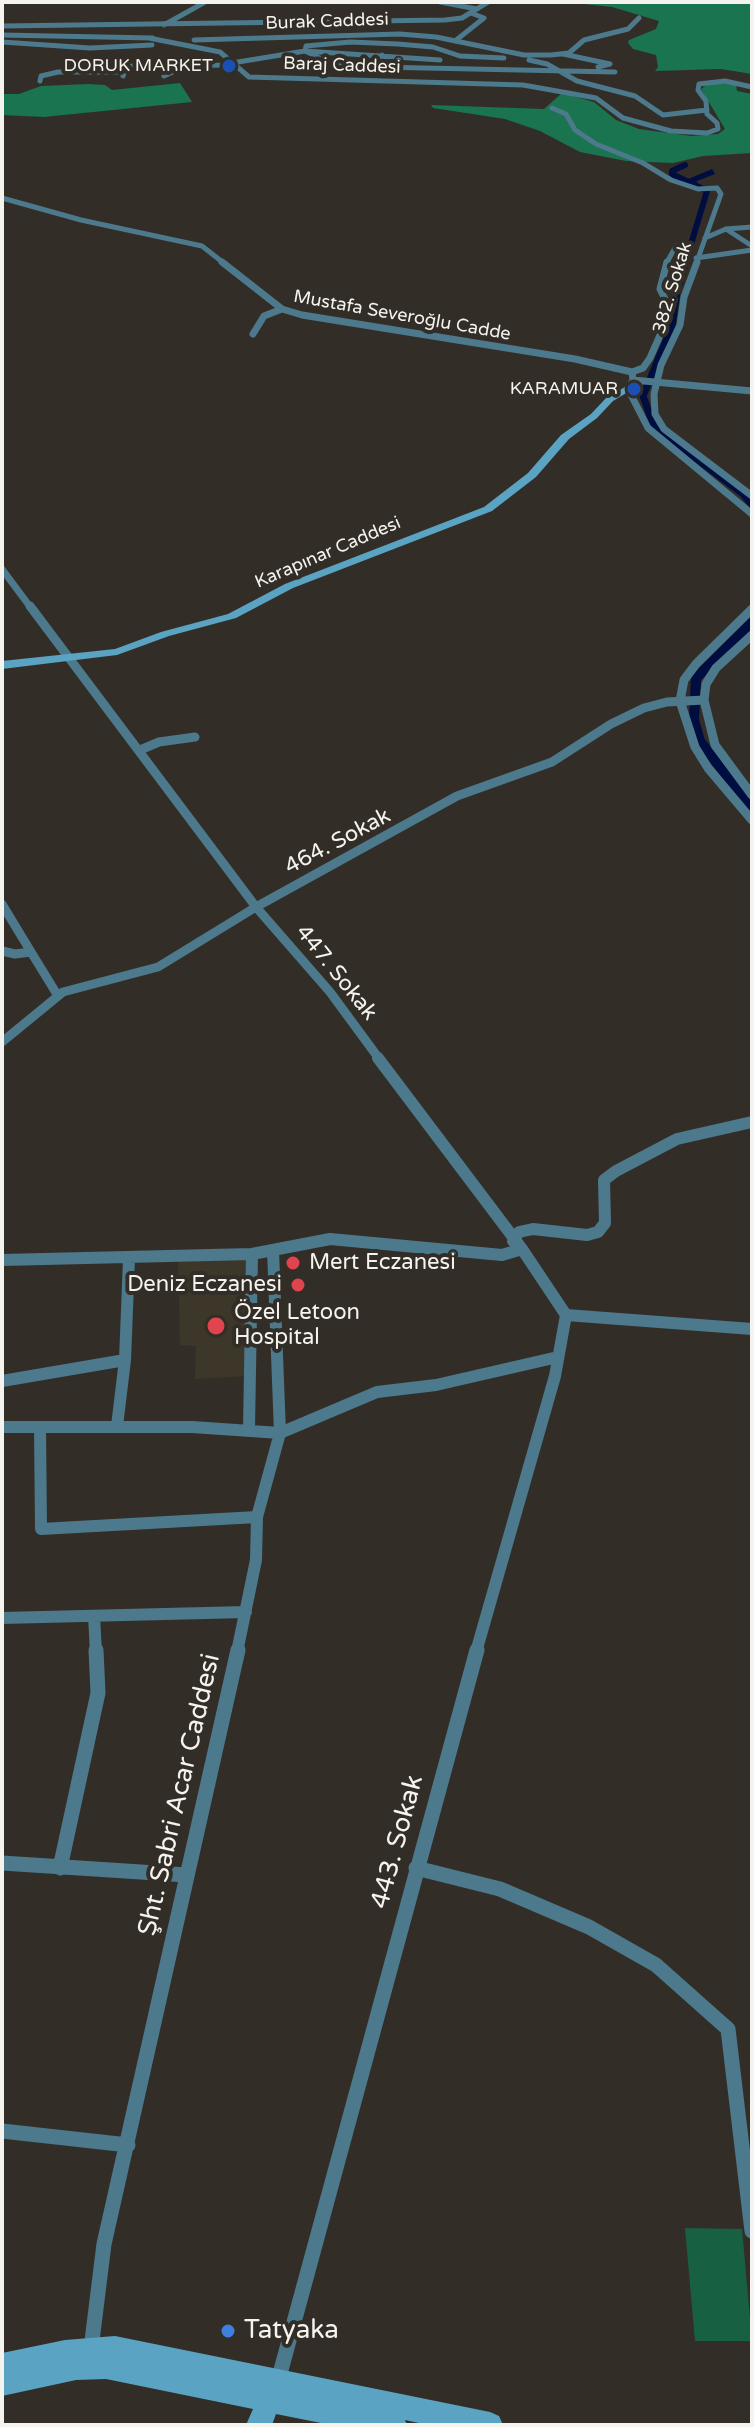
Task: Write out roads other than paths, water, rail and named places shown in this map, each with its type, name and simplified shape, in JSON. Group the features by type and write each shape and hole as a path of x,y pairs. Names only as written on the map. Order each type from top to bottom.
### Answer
{"street":[{"path":"163,26 205,2"},
{"path":"440,2 477,9"},
{"path":"2,26 445,20 471,13 488,2"},
{"path":"455,41 484,18 471,13"},
{"name":"Burak Caddesi","path":"2,35 232,41 371,33 423,36 524,55 563,54 575,50 584,40 628,29 639,18"},
{"path":"124,38 135,26"},
{"path":"149,38 220,52 249,77 240,81 257,84"},
{"path":"2,42 90,48 196,45"},
{"path":"305,51 306,46 332,43 398,44 433,47 460,56 531,61 547,64 577,81 635,96 663,115 707,110 706,101 698,90 699,84 725,81 752,87"},
{"path":"305,51 330,63 377,67 615,72"},
{"path":"40,81 41,76 58,72 124,72 159,64 233,64 305,51 440,60"},
{"path":"559,72 610,64 563,54"},
{"path":"377,67 382,55"},
{"path":"164,76 188,65"},
{"path":"82,68 124,72"},
{"name":"Baraj Caddesi","path":"249,77 544,87 596,98 623,118 671,131 707,133 718,129 707,110"},
{"name":"382. Sokak","path":"552,108 566,114 575,130 596,144 643,163 658,174 699,189 717,188 721,194 696,258 682,303 680,325 656,382 655,414 664,429 752,496"},
{"name":"Mustafa Severoğlu Cadde","path":"2,198 81,220 202,246 282,309 351,324 575,359 633,380 752,391"},
{"path":"705,238 726,229 752,227"},
{"path":"726,229 752,248"},
{"path":"676,246 665,265 660,289 667,303 665,324 650,358 633,380 648,428 752,514"},
{"path":"696,258 752,248"},
{"path":"253,334 264,316 282,309"},
{"name":"Karapınar Caddesi","path":"2,665 117,652 165,634 232,616 289,586 488,509 532,475 565,437 594,416 633,380"},
{"name":"447. Sokak","path":"2,569 256,907 330,992 518,1245 566,1315"},
{"path":"752,609 696,664 684,680 684,700 695,747 708,768 752,820"},
{"path":"752,635 716,668 706,684 703,700 715,745 752,795"},
{"name":"464. Sokak","path":"2,1042 58,996 158,967 256,907 457,796 552,762 611,724 644,708 684,700 703,700"},
{"path":"140,750 159,742 195,737"},
{"path":"2,904 58,996"},
{"path":"2,951 15,954"},
{"path":"2,958 31,952"},
{"path":"2,1260 252,1254 330,1239 502,1255 518,1245 519,1232 533,1229 587,1235 598,1232 605,1223 604,1180 616,1171 677,1139 752,1122"},
{"name":"Şht. Sabri Acar Caddesi","path":"91,2349 104,2244 246,1612 256,1560 257,1517 280,1433 273,1250"},
{"path":"249,1429 252,1254"},
{"path":"117,1426 125,1360 129,1259"},
{"path":"566,1315 752,1329"},
{"name":"443. Sokak","path":"273,2389 558,1357 566,1315"},
{"path":"2,1427 117,1426 249,1429 280,1433 377,1392 436,1385 558,1357"},
{"path":"2,1381 125,1360"},
{"path":"40,1427 41,1529 257,1517"},
{"path":"2,1618 246,1612"},
{"path":"60,1868 98,1693 94,1616"},
{"path":"2,1863 187,1875"},
{"path":"416,1868 500,1889 589,1927 656,1965 728,2029 752,2231"},
{"path":"2,2131 128,2145"},
{"path":"2,2365 91,2349 134,2351 394,2425"},
{"path":"2,2383 76,2368 106,2367 273,2389 490,2425"},
{"path":"259,2425 273,2389"}],"waterway":[{"path":"685,165 672,171 672,174 707,191 685,264"},
{"path":"693,183 691,180 712,172"},
{"path":"686,262 677,291 672,326 643,396 654,427 743,494 752,505"},
{"path":"752,622 696,678 694,720 700,741 752,809"}],"place":[{"name":"DORUK MARKET","path":"229,66"},
{"name":"KARAMUAR","path":"634,389"},
{"name":"Mert Eczanesi","path":"293,1263"},
{"name":"Deniz Eczanesi","path":"298,1285"},
{"name":"Özel Letoon Hospital","path":"216,1326"},
{"name":"Tatyaka","path":"228,2331"}]}
